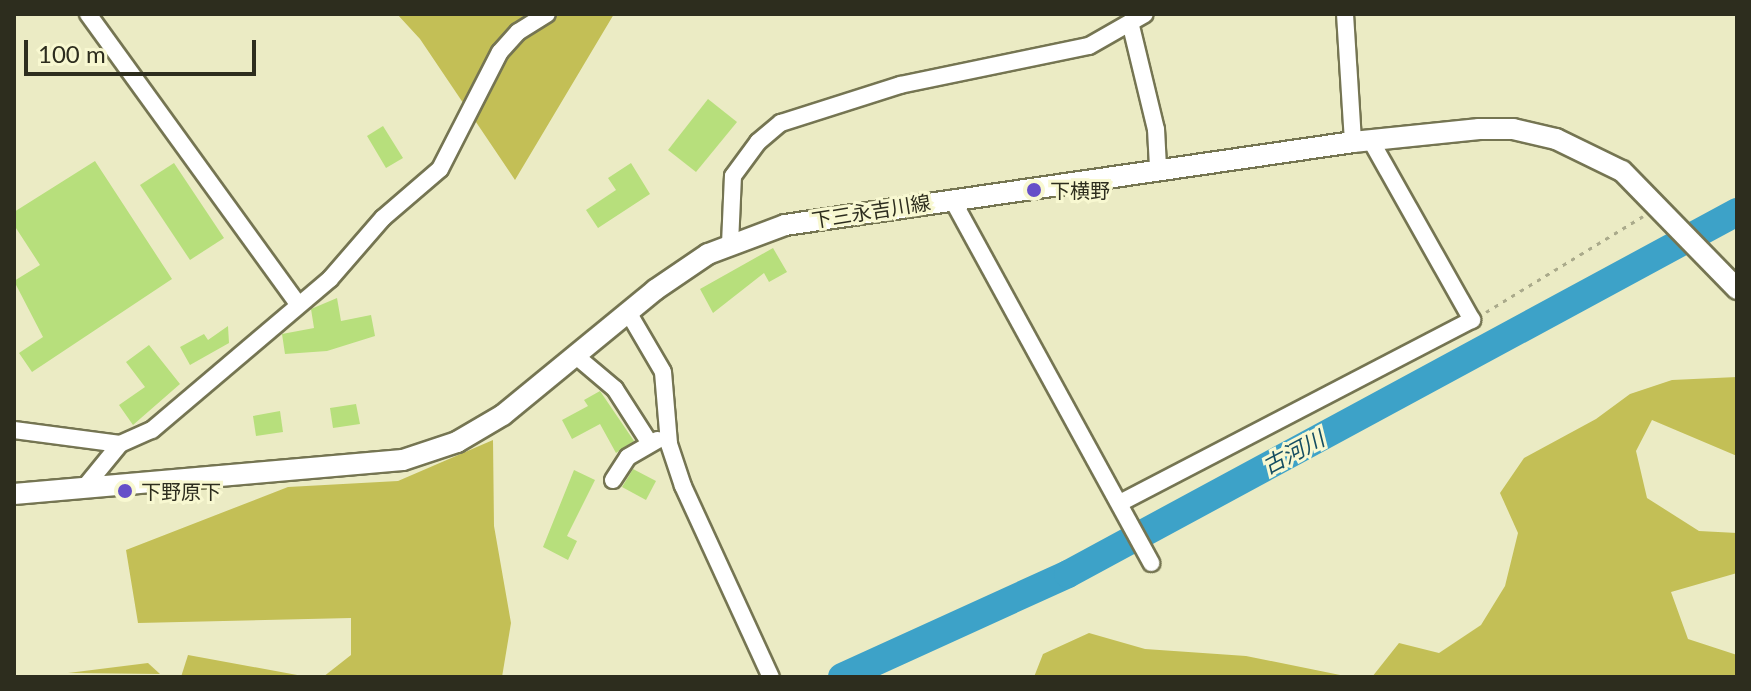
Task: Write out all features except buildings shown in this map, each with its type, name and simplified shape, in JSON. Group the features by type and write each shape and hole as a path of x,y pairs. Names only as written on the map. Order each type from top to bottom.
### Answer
{"main road":[{"name":"下三永吉川線","path":"14,494 403,460 457,442 503,415 628,312 730,244 785,225 1158,168 1362,141 1513,129 1588,151 1622,171 1663,208 1737,289"}],"street":[{"path":"88,14 297,303"},
{"path":"84,488 120,444 152,430 297,303 330,279 383,218 440,169 500,52 518,32 547,14"},
{"path":"730,244 733,176 758,142 781,123 900,85 1089,46 1131,26 1145,14"},
{"path":"1121,505 1472,320 1362,141 1350,16"},
{"path":"1131,26 1156,129 1158,168"},
{"path":"952,199 1151,563"},
{"path":"628,312 663,372 668,438 683,486 771,677"},
{"path":"576,356 615,389 649,442"},
{"path":"14,430 120,444"},
{"path":"613,480 628,457 649,442 668,438"}],"path":[{"path":"1472,320 1663,208"}],"shaded area":[{"path":"397,14 614,14 515,180 420,39"},
{"path":"1737,377 1737,456 1652,420 1636,451 1647,498 1699,531 1737,533 1737,573 1671,592 1688,639 1737,655 1737,677 1372,677 1399,643 1439,653 1481,625 1505,586 1518,533 1500,493 1524,458 1596,419 1630,394 1672,380"},
{"path":"493,440 494,526 511,623 502,677 323,677 351,655 351,618 138,623 126,550 288,487 398,481"},
{"path":"1089,633 1145,649 1246,656 1350,677 1034,677 1043,654"},
{"path":"188,655 308,677 181,677"},
{"path":"148,663 160,674 68,673"}],"waterway":[{"name":"古河川","path":"842,677 1068,574 1737,212"}],"place":[{"name":"下横野","path":"1034,190"},
{"name":"下野原下","path":"125,491"}]}
